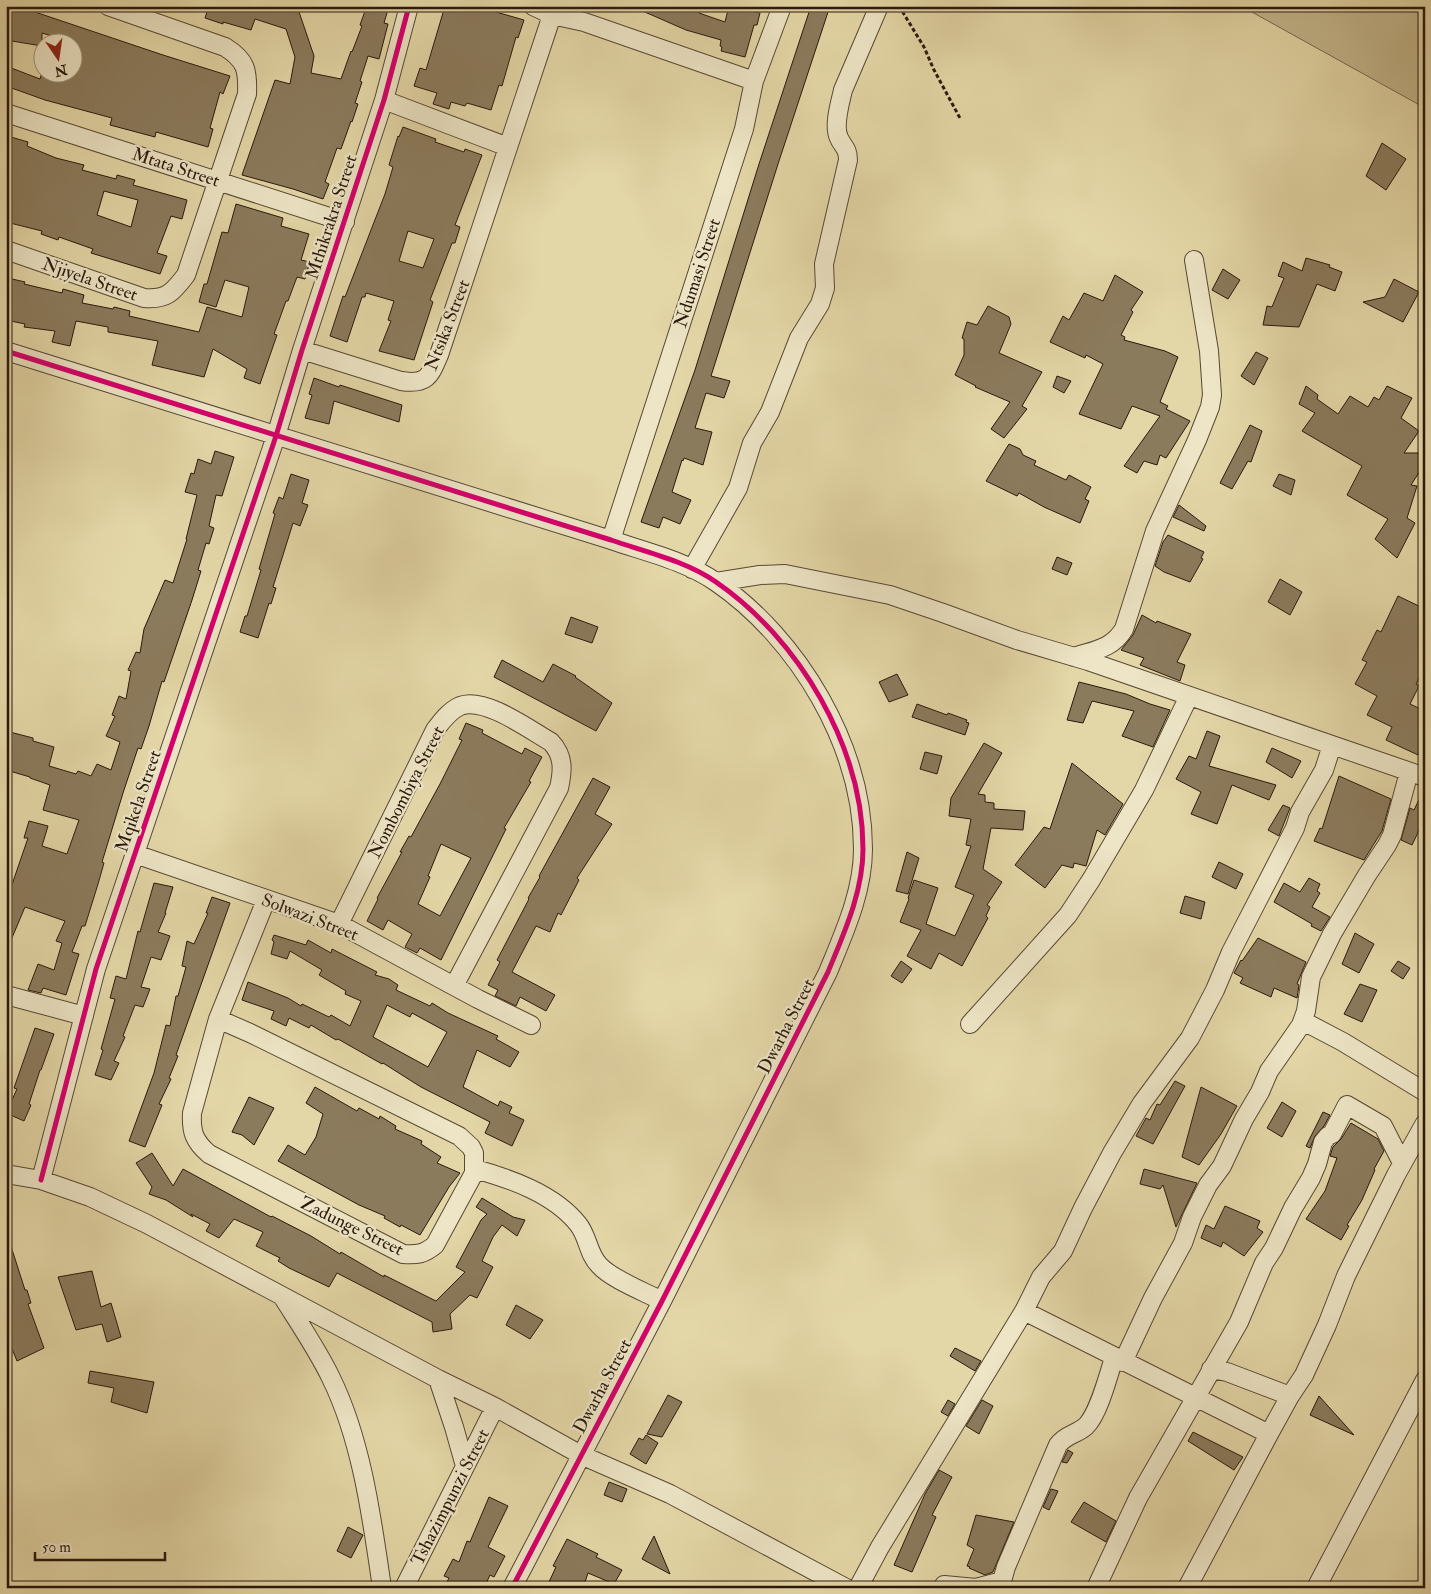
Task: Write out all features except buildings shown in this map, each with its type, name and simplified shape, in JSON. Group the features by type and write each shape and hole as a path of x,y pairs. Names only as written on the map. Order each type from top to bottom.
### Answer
{"street":[{"name":"Njiyela Street","path":"6,250 144,298 161,298 176,288 186,275 246,94 248,78 244,63 237,54 225,47 108,6"},
{"name":"Mthikrakra Street","path":"276,436 302,350 384,100 409,6"},
{"path":"533,6 552,15 584,22 754,82"},
{"name":"Ndumasi Street","path":"611,540 744,129 754,82 782,6"},
{"path":"692,569 738,488 752,443 770,412 799,338 820,304 825,288 824,264 848,160 846,148 838,138 837,120 839,105 843,90 880,6"},
{"name":"Ntsika Street","path":"302,350 401,381 418,382 430,375 439,355 552,15"},
{"path":"384,100 508,147"},
{"name":"Mtata Street","path":"6,113 345,222"},
{"path":"1074,657 1108,647 1119,638 1124,629 1155,531 1210,407 1212,395 1209,351 1194,260"},
{"name":"Dwarha Street","path":"6,352 611,540 692,569 716,582 759,616 790,652 831,720 851,768 860,808 863,850 858,890 849,921 828,972 662,1301 512,1588"},
{"name":"Mqikela Street","path":"41,1180 96,970 276,436"},
{"path":"716,582 760,575 785,574 890,595 1017,640 1074,657 1417,774 1387,845 1332,934 1311,977 1303,1021 1269,1071 1222,1166 1208,1185 1192,1216 1183,1243 1119,1360 1094,1417 1076,1434 1064,1437 1058,1445 1006,1567 1002,1581 976,1588 944,1585"},
{"path":"970,1024 1068,916 1144,790 1189,696"},
{"name":"Nombombiya Street","path":"339,924 435,730 442,721 460,706 477,704 494,710 551,742 562,760 561,778 559,788 454,986"},
{"path":"858,1588 880,1547 1024,1312 1041,1277 1063,1251 1112,1153 1142,1103 1190,1038 1231,952 1295,828 1300,812 1324,770 1332,745"},
{"name":"Solwazi Street","path":"134,854 230,885 266,900 339,924 531,1025"},
{"name":"Zadunge Street","path":"266,900 218,1020 192,1113 191,1126 200,1146 209,1154 403,1254 412,1255 425,1253 435,1245 475,1169"},
{"path":"6,995 84,1016"},
{"path":"218,1020 250,1033 459,1136 471,1147 474,1153 475,1169 496,1175 546,1197 580,1225 599,1265 611,1275 662,1301"},
{"path":"1303,1021 1350,1046 1425,1092"},
{"path":"1096,1588 1138,1498 1194,1397 1239,1322 1264,1263 1274,1248 1286,1220 1311,1178 1323,1142 1332,1134 1347,1105 1382,1126 1402,1163"},
{"path":"1187,1588 1269,1434 1304,1375 1327,1325 1346,1276 1402,1163 1425,1123"},
{"path":"6,1174 41,1180 90,1197 146,1224 438,1379 495,1407 581,1456 670,1494 846,1588"},
{"path":"281,1295 331,1378 353,1436 365,1485 382,1588"},
{"path":"1024,1312 1269,1434"},
{"path":"1211,1369 1227,1372 1290,1396"},
{"path":"438,1379 465,1466"},
{"path":"1316,1588 1425,1380"},
{"name":"Tshazimpunzi Street","path":"404,1588 495,1407"}],"path":[{"path":"899,6 924,48 961,120"}],"shaded area":[{"path":"1241,6 1425,6 1425,108"}],"cycle path":[{"path":"41,1180 96,969 276,436 302,350 384,100 409,6"},
{"path":"6,351 611,540 692,568 716,582 746,606 774,633 799,665 821,699 838,735 852,772 860,811 863,849 860,881 846,927 828,972 662,1301 512,1588"}]}
